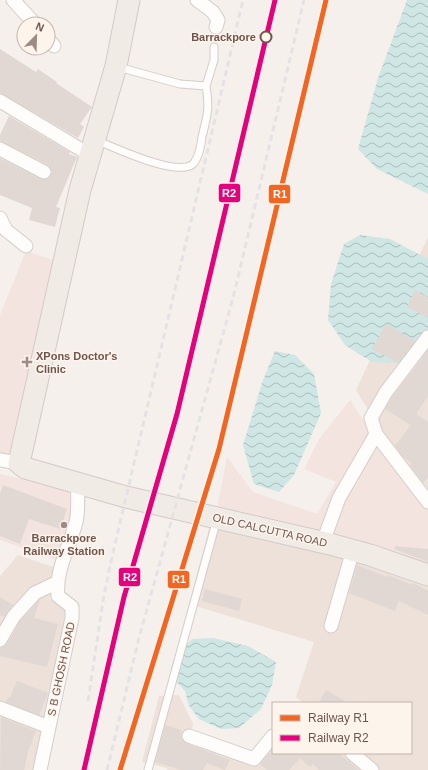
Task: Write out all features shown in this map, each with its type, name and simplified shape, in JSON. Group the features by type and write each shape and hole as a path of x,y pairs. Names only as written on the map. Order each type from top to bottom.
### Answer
{"main road":[{"path":"10,462 80,190 116,66 129,0"},
{"name":"OLD CALCUTTA ROAD","path":"10,462 25,468 126,497 353,550 428,575"}],"street":[{"path":"13,0 27,16"},
{"path":"202,2 213,12 218,20 216,27"},
{"path":"0,101 93,148"},
{"path":"0,149 44,172"},
{"path":"0,218 6,230 26,246"},
{"path":"428,337 386,392 371,418 376,434 428,502"},
{"path":"323,542 339,498 376,434"},
{"path":"0,640 14,616 35,593 58,582 76,522 78,510 78,482"},
{"path":"331,626 353,550"},
{"name":"S B GHOSH ROAD","path":"40,770 69,635 72,612 72,607 69,603 58,596 58,582"},
{"path":"0,708 49,727"},
{"path":"189,736 254,759 272,737"},
{"path":"353,754 372,770"}],"lane":[{"path":"93,148 174,167 187,168 193,164 200,150 209,112 206,86 214,60 214,47"},
{"path":"116,66 180,84 206,86"},
{"path":"148,770 217,518"}],"shaded area":[{"path":"428,237 428,489 382,433 356,390"},
{"path":"26,251 59,262 27,378 8,462 0,460 0,315"},
{"path":"350,400 381,447 428,506 428,570 216,513 227,457 253,492 317,514 336,482 304,469 319,439"},
{"path":"0,474 69,490 72,520 56,560 0,540"},
{"path":"210,525 327,548 428,581 428,770 377,770 359,754 412,754 412,702 302,702 296,697 314,642 189,604"},
{"path":"18,555 56,568 50,599 68,610 34,770 0,770 0,576"},
{"path":"179,695 193,724 189,744 256,764 272,745 272,754 347,754 366,770 167,770 167,768 142,762 159,696"}],"water":[{"path":"407,0 428,0 428,194 377,169 358,149 378,78"},
{"path":"360,235 390,239 428,259 428,339 405,363 372,362 345,345 328,320 331,284 344,244"},
{"path":"275,351 295,355 314,374 321,413 294,475 279,492 254,484 243,445 263,380"},
{"path":"213,638 248,646 276,662 272,685 261,709 239,728 221,729 199,719 189,706 185,691 170,675 173,660 192,639"}],"building":[{"path":"0,49 36,72 38,69 92,107 80,124 84,127 78,138 0,93"},
{"path":"9,116 70,152 69,154 77,157 56,207 60,208 55,227 29,220 32,208 0,195 0,158 41,179 48,179 52,172 48,165 0,141 0,135"},
{"path":"415,290 428,297 428,318 407,307"},
{"path":"386,324 415,341 398,363 372,349"},
{"path":"428,350 428,396 416,414 428,422 428,477 423,483 410,465 412,463 403,457 395,446 411,425 385,409"},
{"path":"3,485 67,509 60,529 29,519 20,544 0,536 0,494"},
{"path":"395,546 428,549 428,562 394,549"},
{"path":"357,565 387,577 388,575 412,585 413,583 428,591 428,615 399,601 395,611 349,593"},
{"path":"205,589 242,599 239,611 202,601"},
{"path":"0,597 13,605 4,617 0,615"},
{"path":"40,599 34,618 58,624 47,667 0,656 0,648 7,644 20,621"},
{"path":"17,681 48,693 39,715 6,702 8,697 10,698"},
{"path":"326,690 346,702 320,702"},
{"path":"1,717 36,731 28,752 24,770 0,770"},
{"path":"165,725 181,730 181,738 186,743 230,760 225,770 207,763 203,770 182,770 155,762"},
{"path":"269,753 339,754 359,770 319,770 313,764 310,767 300,758 289,770 267,770 260,764"}],"railway":[{"path":"88,701 103,601 111,561 243,0"},
{"path":"107,770 139,638 234,294 304,0"},
{"path":"120,770 219,449 326,0"}],"rail line":[{"name":"R2","path":"84,770 124,597 177,414 275,0"},
{"name":"R1","path":"120,770 219,449 326,0"}],"place":[{"name":"Barrackpore","path":"266,37"},
{"name":"XPons Doctor's Clinic","path":"27,362"},
{"name":"Barrackpore Railway Station","path":"64,525"}]}
